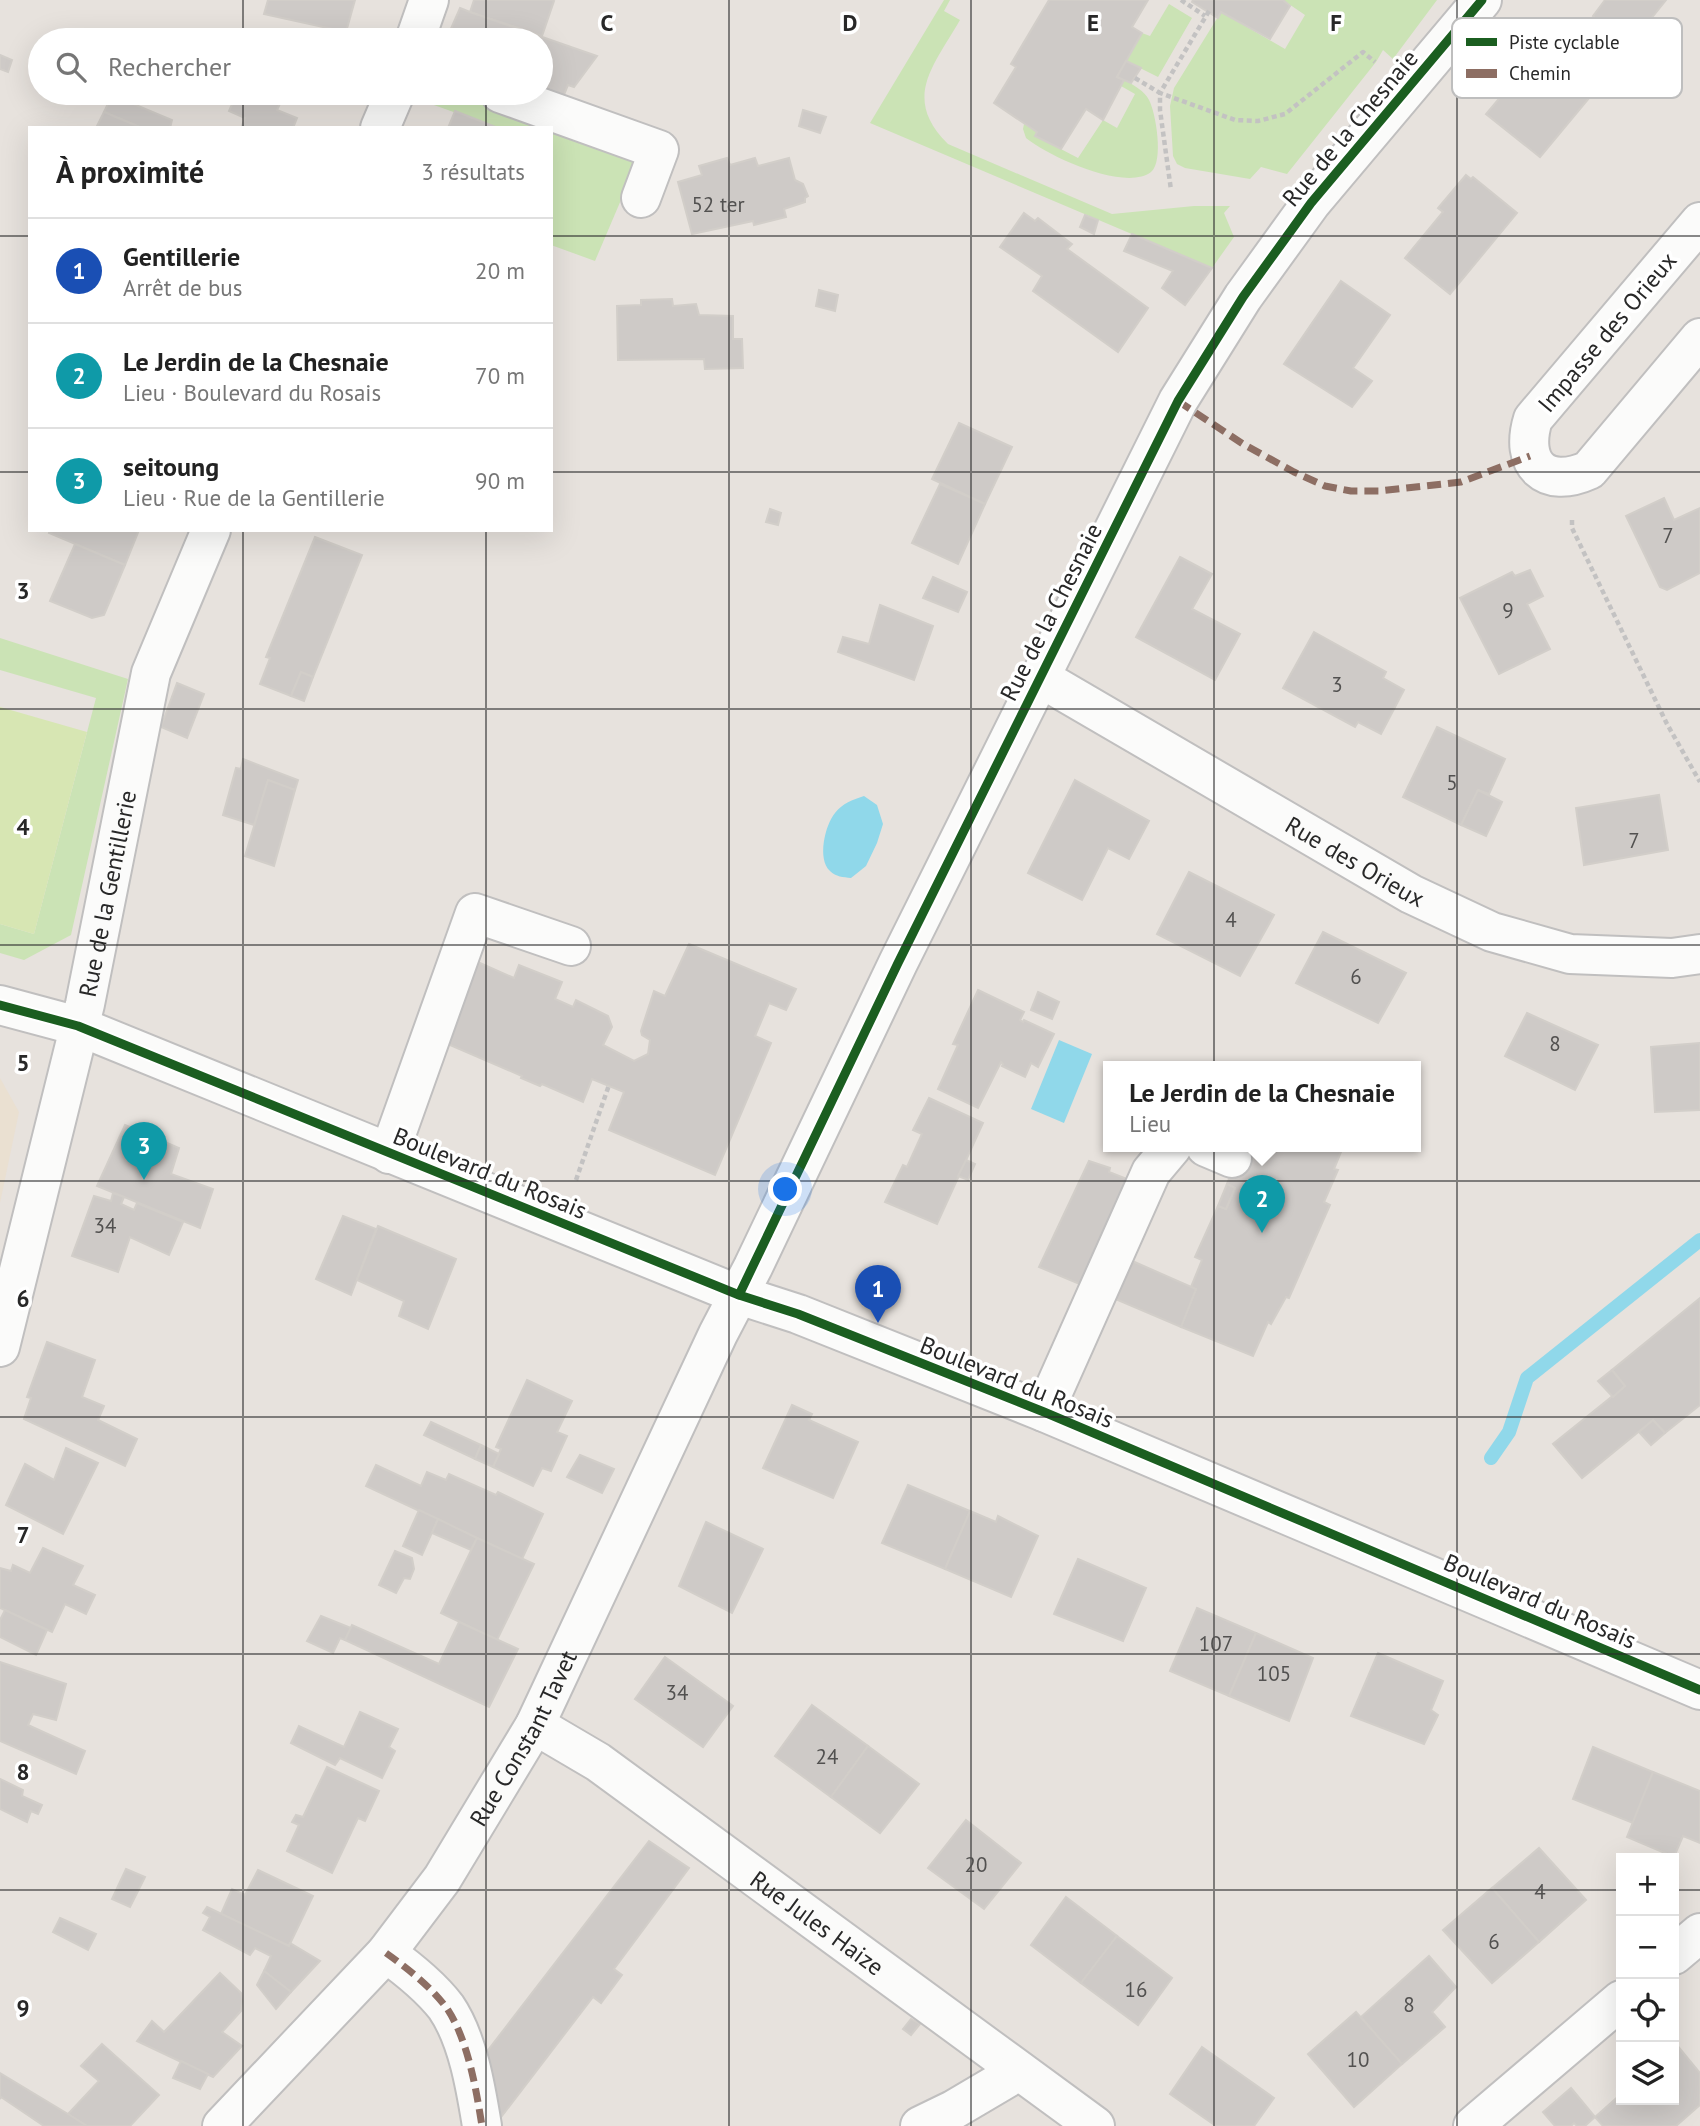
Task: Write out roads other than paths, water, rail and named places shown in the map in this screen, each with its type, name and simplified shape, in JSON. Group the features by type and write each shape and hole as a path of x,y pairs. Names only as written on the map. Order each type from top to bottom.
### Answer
{"street":[{"path":"419,28 429,0"},
{"name":"Rue de la Chesnaie","path":"1467,18 1482,0"},
{"name":"Rue de la Chesnaie","path":"739,1295 898,962 1178,401 1243,298 1311,203 1452,36"},
{"path":"381,126 390,105"},
{"path":"533,105 659,150 641,198"},
{"name":"Impasse des Orieux","path":"1700,222 1533,419 1527,438 1530,456 1540,469 1553,478 1572,478 1589,470 1700,338"},
{"name":"Rue de la Gentillerie","path":"0,1347 85,1004 150,673 210,532"},
{"name":"Rue des Orieux","path":"1039,677 1411,894 1492,932 1570,954 1672,958 1700,954"},
{"path":"390,1154 475,913 571,946"},
{"name":"Boulevard du Rosais","path":"0,1005 78,1027 739,1295 798,1314 1044,1412 1700,1690"},
{"path":"1044,1412 1151,1172 1168,1152"},
{"name":"Rue Constant Tavet","path":"222,2126 386,1952 442,1879 535,1725 718,1334 739,1295"},
{"name":"Rue Jules Haize","path":"535,1725 598,1762 1095,2126"},
{"path":"1679,1951 1700,1933"},
{"path":"386,1952 429,1988 447,2009 466,2049 482,2126"},
{"path":"1472,2126 1616,2004"},
{"path":"920,2126 1019,2071"}],"water":[{"path":"864,796 877,805 883,824 877,843 866,866 851,878 837,876 826,866 824,859 828,825 841,807"},
{"path":"1059,1040 1092,1054 1064,1123 1031,1109"}],"waterway":[{"path":"1491,1458 1509,1432 1527,1378 1700,1240"}],"place":[{"name":"seitoung","path":"144,1180"},
{"name":"Le Jerdin de la Chesnaie","path":"1262,1233"},
{"name":"Gentillerie","path":"878,1323"}]}
